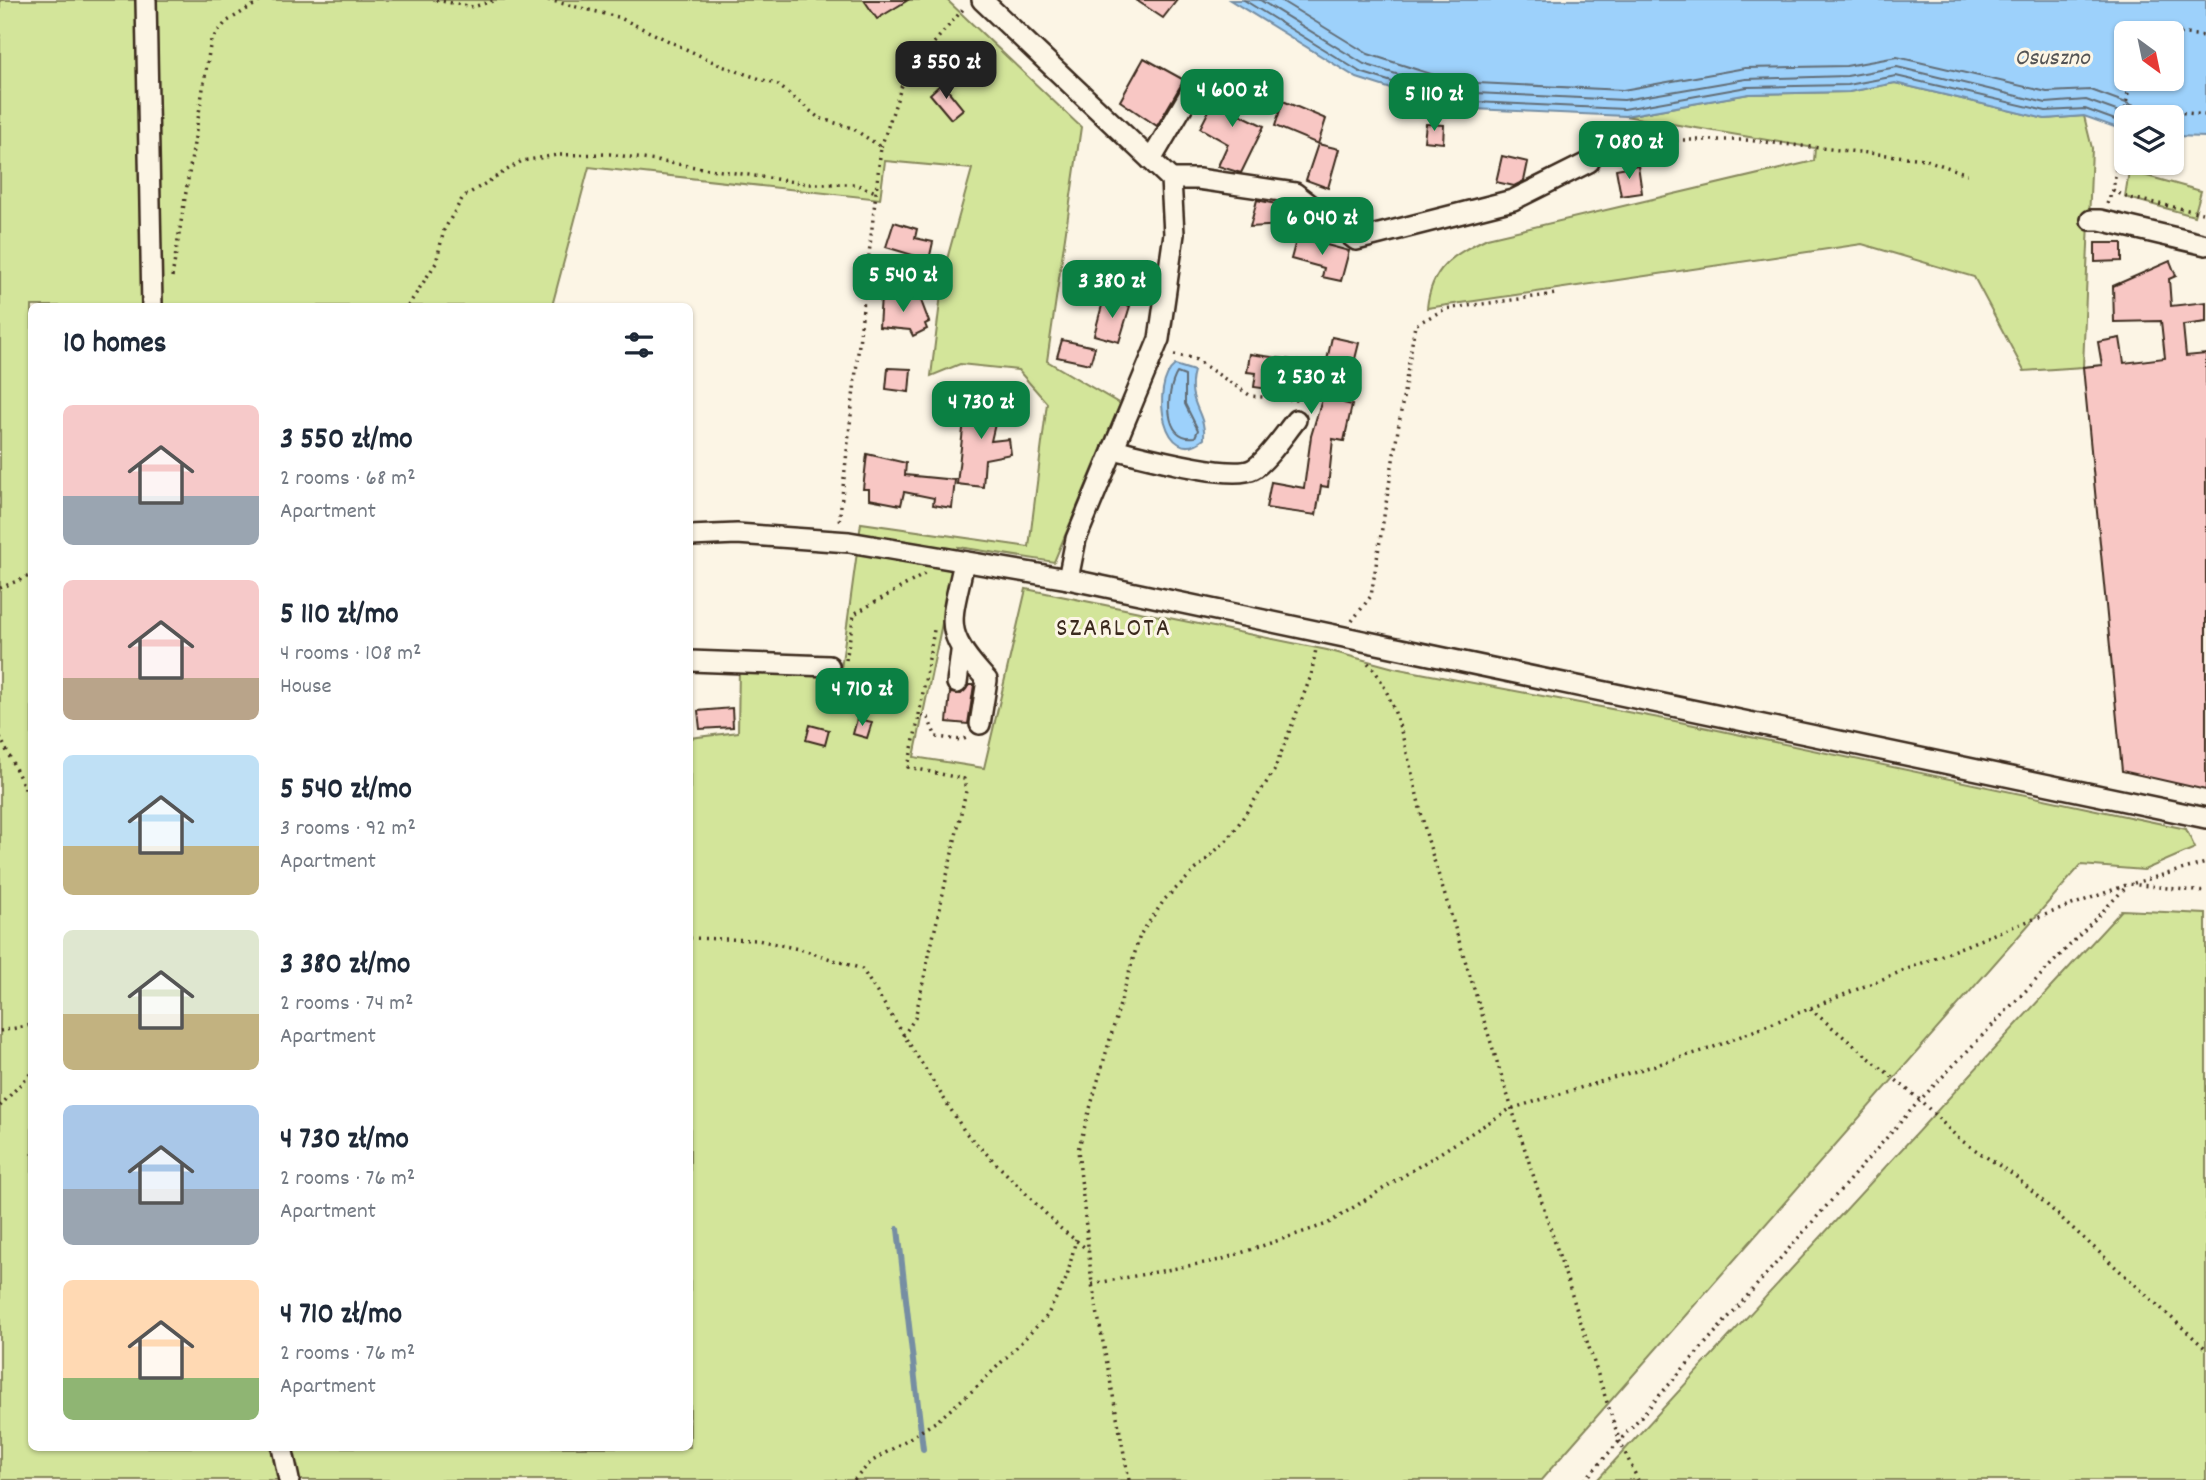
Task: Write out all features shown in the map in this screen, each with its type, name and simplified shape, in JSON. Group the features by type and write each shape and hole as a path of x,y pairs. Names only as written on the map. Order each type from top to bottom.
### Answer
{"street":[{"path":"146,0 152,303"},
{"path":"982,0 1171,179 1174,234 1159,339 1076,539 1068,579"},
{"path":"1152,160 1195,85"},
{"path":"1171,179 1198,179 1296,193 1356,240 1513,200 1589,162"},
{"path":"2091,220 2100,219 2206,244"},
{"path":"1114,449 1211,470 1242,472 1254,469 1296,420"},
{"path":"693,536 737,534 849,542 1068,579 1341,634 2206,818"},
{"path":"958,561 952,627 961,652 988,680 980,724"},
{"path":"957,683 961,652"},
{"path":"693,661 830,666"},
{"path":"283,1451 289,1480"}],"path":[{"path":"171,281 211,40 226,22 262,0"},
{"path":"436,0 473,7 496,0"},
{"path":"548,0 618,17 722,66 778,85 818,118 852,128 881,147"},
{"path":"841,508 881,147 905,76 971,0"},
{"path":"2184,34 2206,36"},
{"path":"2184,113 2206,115"},
{"path":"1589,162 1678,139 1746,140 1924,159 1967,174"},
{"path":"410,303 436,263 444,230 463,197 522,161 557,155 610,154 808,184 855,184 876,192"},
{"path":"2110,195 2116,175"},
{"path":"2113,190 2126,197 2202,213"},
{"path":"1341,634 1371,596 1415,325 1445,309 1556,294"},
{"path":"1154,351 1193,359 1251,396 1296,400 1297,393"},
{"path":"830,666 848,660 854,614 958,561"},
{"path":"0,588 28,577"},
{"path":"903,1036 915,1018 966,790 964,779 908,767 935,628 954,612"},
{"path":"1129,1480 1092,1284 1077,1150 1140,935 1165,899 1230,836 1274,771 1311,676 1319,631"},
{"path":"1367,661 1376,670 1395,716 1426,835 1510,1109 1620,1442 1638,1480"},
{"path":"919,716 928,718 936,737 962,740 975,735 980,724"},
{"path":"0,737 28,795"},
{"path":"1092,1284 1220,1260 1327,1224 1510,1109 1709,1049 2004,930 2129,884 2206,863"},
{"path":"2129,884 2206,892"},
{"path":"1585,1480 1920,1100 2129,884"},
{"path":"693,938 758,940 803,950 862,969 965,1132 1060,1228 1088,1250"},
{"path":"1810,1008 1920,1100 1959,1139 2015,1177 2206,1349"},
{"path":"0,1031 28,1026"},
{"path":"0,1106 28,1076"},
{"path":"854,1480 872,1462 937,1421 969,1394 1047,1316 1067,1277 1076,1239"}],"green space":[{"path":"0,0 947,0 1081,127 1047,361 1120,404 1054,562 958,547 914,757 984,768 1026,589 1327,650 1394,668 1675,721 2186,829 2195,848 2144,870 2081,865 1541,1480 0,1480"},
{"path":"1895,83 2045,119 2084,116 2092,148 2083,367 2024,371 1974,277 1862,244 1427,308 1433,282 1439,272 1454,257 1487,238 1814,161 1815,148 1625,116 1749,94 1849,92"},
{"path":"2128,175 2143,175 2201,191 2194,216 2125,197"},
{"path":"2122,910 2206,914 2206,1480 1597,1480"}],"water":[{"name":"Osuszno","path":"1230,0 2206,0 2206,137 2184,136 2184,105 2114,105 2114,127 2084,116 2045,119 1895,83 1849,92 1749,94 1625,116 1451,108 1357,78"},
{"path":"1175,365 1194,371 1192,391 1202,421 1204,439 1190,446 1179,444 1170,435 1162,406 1167,375"}],"building":[{"path":"864,0 908,0 877,19"},
{"path":"1136,0 1177,0 1163,18"},
{"path":"1144,58 1184,80 1157,126 1120,101"},
{"path":"942,83 963,109 951,119 930,94"},
{"path":"1223,83 1241,92 1231,110 1264,126 1241,173 1218,166 1228,144 1200,128"},
{"path":"1283,101 1326,119 1318,144 1275,126"},
{"path":"1426,124 1444,125 1443,143 1424,141"},
{"path":"1318,144 1339,149 1328,188 1306,180"},
{"path":"1502,156 1528,162 1524,181 1514,186 1496,182"},
{"path":"1638,165 1642,193 1621,196 1616,169"},
{"path":"1257,200 1294,208 1302,214 1300,224 1250,227"},
{"path":"894,222 917,229 915,238 933,242 929,260 886,247"},
{"path":"1297,237 1349,251 1341,281 1322,277 1324,268 1291,259"},
{"path":"2095,243 2122,243 2122,261 2095,262"},
{"path":"2170,261 2176,276 2169,279 2171,306 2206,302 2206,322 2183,325 2186,356 2206,354 2206,790 2122,771 2083,367 2102,365 2098,342 2120,338 2124,363 2165,358 2161,321 2114,322 2113,286"},
{"path":"923,270 939,273 936,290 920,287"},
{"path":"881,296 920,298 929,322 925,324 927,329 913,336 910,330 879,327"},
{"path":"1104,298 1130,306 1119,342 1094,335"},
{"path":"1332,337 1359,343 1344,403 1352,405 1344,441 1333,439 1328,487 1321,486 1316,515 1266,508 1271,482 1304,488 1311,436 1323,396 1254,387 1256,373 1247,372 1250,354 1326,365"},
{"path":"1062,340 1095,347 1090,364 1057,357"},
{"path":"888,368 911,369 909,392 886,389"},
{"path":"981,388 1002,394 991,441 1009,439 1011,454 985,459 983,487 957,484 964,420 974,422"},
{"path":"867,454 906,463 905,475 955,480 952,508 933,505 934,498 904,492 901,505 869,499 869,489 863,489"},
{"path":"969,685 974,685 968,724 947,722 950,693 961,694"},
{"path":"732,708 733,727 700,729 698,711"},
{"path":"857,719 872,722 867,738 853,734"},
{"path":"810,725 829,730 825,745 806,740"}],"waterway":[{"path":"898,1229 923,1449"}],"district":[{"name":"SZARLOTA","path":"1114,629"}]}
